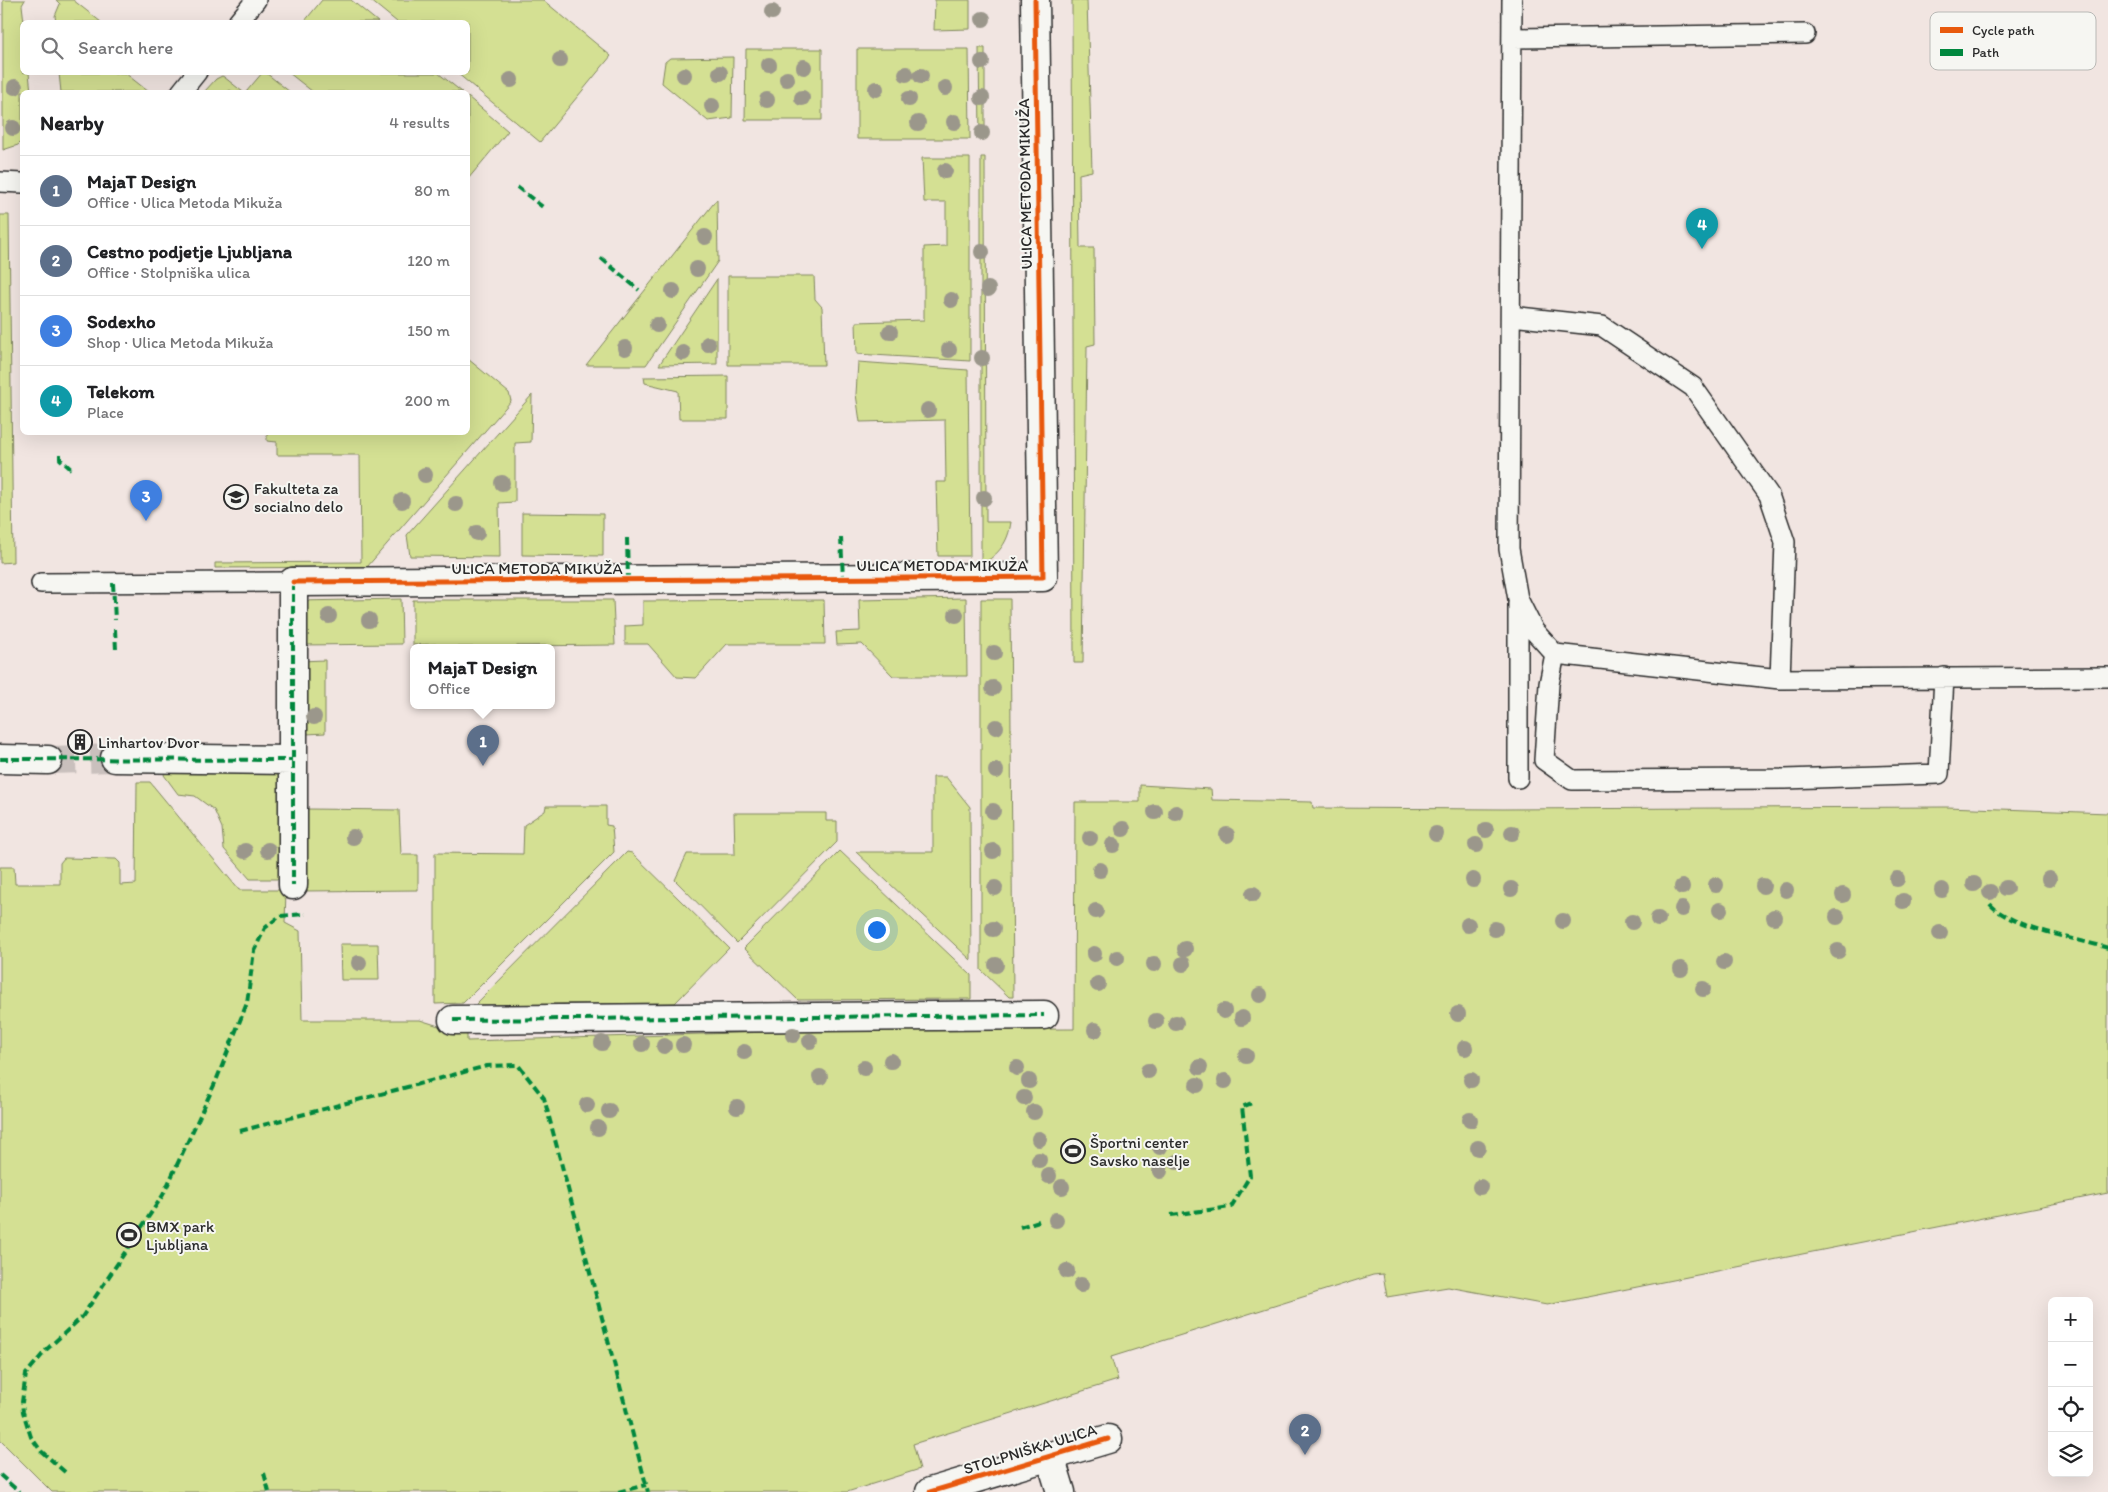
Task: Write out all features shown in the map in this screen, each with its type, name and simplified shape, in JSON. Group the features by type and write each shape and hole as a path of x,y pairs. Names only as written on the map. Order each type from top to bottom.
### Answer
{"street":[{"name":"ULICA METODA MIKUŽA","path":"293,582 1043,577 1035,0"},
{"path":"293,582 293,885"},
{"path":"115,758 292,760"},
{"path":"0,759 48,760"},
{"path":"454,1020 1044,1015"},
{"name":"STOLPNIŠKA ULICA","path":"930,1492 1108,1439"},
{"path":"1050,1456 1061,1492"}],"lane":[{"path":"240,20 256,0"},
{"path":"1512,0 1509,549 1518,599 1518,778"},
{"path":"1513,38 1805,34"},
{"path":"183,90 195,75"},
{"path":"0,182 20,183"},
{"path":"1511,316 1602,326 1692,387 1769,495 1785,542 1780,679"},
{"name":"ULICA METODA MIKUŽA","path":"41,583 293,582"},
{"path":"1518,599 1534,632 1555,654 1780,679 2108,677"},
{"path":"1555,654 1549,684 1544,760 1572,780 1785,779 1939,774 1944,677"}],"green space":[{"path":"3,0 25,0 22,5 24,20 20,20 20,75 29,75 31,90 20,90 20,143 3,150"},
{"path":"56,0 73,0 98,20 56,20 55,16 60,4"},
{"path":"322,0 351,0 376,20 306,20"},
{"path":"370,0 543,0 611,56 540,142 459,75 470,75 470,20 395,20"},
{"path":"935,0 970,0 970,29 934,30"},
{"path":"1072,0 1087,0 1092,171 1079,174 1080,248 1094,248 1095,344 1087,346 1083,663 1074,663"},
{"path":"979,48 985,48 985,139 980,139"},
{"path":"746,49 822,49 822,120 745,120"},
{"path":"857,49 969,49 970,139 857,139"},
{"path":"733,57 732,118 708,121 662,83 665,62 670,58"},
{"path":"59,75 128,75 146,90 61,90"},
{"path":"260,75 269,75 287,90 248,90"},
{"path":"292,75 441,75 459,90 310,90"},
{"path":"222,76 240,90 206,90 216,79"},
{"path":"470,99 508,131 470,177"},
{"path":"981,157 985,157 986,522 1011,522 1008,536 1002,547 993,557 981,565"},
{"path":"922,158 970,158 970,361 857,354 856,322 924,320 924,247 946,246 946,202 924,202"},
{"path":"717,199 718,261 646,365 586,365"},
{"path":"0,215 9,215 13,562 0,563"},
{"path":"728,276 814,276 815,299 822,307 824,365 728,365"},
{"path":"717,279 717,364 659,365"},
{"path":"470,361 509,393 511,401 367,567 215,568 215,563 361,562 360,455 277,455 277,442 267,441 267,435 470,435"},
{"path":"858,362 968,370 970,556 938,556 936,482 946,482 945,420 860,422 856,394"},
{"path":"728,376 728,419 679,419 678,391 645,383 644,377"},
{"path":"532,395 531,442 515,443 515,502 499,503 500,557 410,556 407,535"},
{"path":"522,513 603,514 603,556 522,555"},
{"path":"966,598 967,676 893,676 862,644 837,645 836,632 860,631 859,600"},
{"path":"401,599 402,644 300,645 299,601"},
{"path":"981,599 1010,599 1013,997 1009,997 981,970"},
{"path":"413,600 613,600 615,645 413,644"},
{"path":"824,600 825,644 727,644 696,678 677,677 648,644 625,644 625,626 643,625 643,601"},
{"path":"325,660 325,733 307,734 307,809 399,810 401,855 418,855 418,890 302,891 300,661"},
{"path":"166,770 284,770 285,879 250,879 224,849 222,828 214,810 195,796 178,794 164,775"},
{"path":"933,777 946,777 970,807 971,960 856,852 933,852"},
{"name":"Športni center Savsko naselje","path":"137,782 150,782 239,890 286,890 285,923 300,931 302,1020 420,1020 467,1035 467,1041 839,1030 1074,1029 1075,802 1140,802 1140,785 1211,789 1212,800 1312,802 1313,808 1947,807 2108,813 2108,1193 1547,1305 1448,1287 1387,1297 1383,1274 1373,1275 1111,1357 1118,1380 913,1444 920,1469 847,1492 52,1492 0,1440 0,867 14,867 15,884 60,884 60,863 64,858 116,859 120,863 120,885 136,884"},
{"path":"546,806 606,806 606,825 612,826 614,852 463,1003 435,1004 435,853 523,854 524,825 545,811"},
{"path":"734,813 826,813 826,821 837,821 837,842 737,943 675,880 687,854 735,854"},
{"path":"840,851 971,975 971,999 798,1000 744,948"},
{"path":"627,852 632,853 729,948 675,1003 475,1005"},
{"path":"340,944 378,944 379,980 341,980"}],"tunnel":[{"path":"48,760 115,758"}],"marked path":[{"path":"517,187 544,208"},
{"path":"601,258 639,290"},
{"path":"60,454 60,459 71,469"},
{"path":"627,538 628,580"},
{"path":"841,538 843,578"},
{"path":"293,582 293,885"},
{"path":"113,583 115,620"},
{"path":"115,629 116,650"},
{"path":"0,759 292,760"},
{"path":"1990,904 1999,912 2028,926 2108,948"},
{"path":"65,1472 41,1451 31,1437 23,1412 22,1402 26,1374 47,1349 82,1317 163,1195 216,1081 247,1003 254,951 265,928 280,916 305,914"},
{"path":"453,1020 1044,1015"},
{"path":"240,1131 487,1066 518,1065 544,1098 648,1492"},
{"path":"1171,1215 1231,1207 1250,1176 1242,1107 1254,1102"},
{"path":"1020,1227 1039,1221"},
{"path":"264,1473 269,1492"},
{"path":"0,1475 19,1492"},
{"path":"618,1492 646,1485"}],"cycle path":[{"path":"293,582 1043,577 1035,0"},
{"path":"930,1492 1108,1439"}],"place":[{"name":"Telekom","path":"1702,249"},
{"name":"Fakulteta za socialno delo","path":"236,497"},
{"name":"Sodexho","path":"146,521"},
{"name":"Linhartov Dvor","path":"80,742"},
{"name":"MajaT Design","path":"483,766"},
{"name":"Športni center Savsko naselje","path":"1073,1151"},
{"name":"BMX park Ljubljana","path":"129,1235"},
{"name":"Cestno podjetje Ljubljana","path":"1305,1455"}]}
